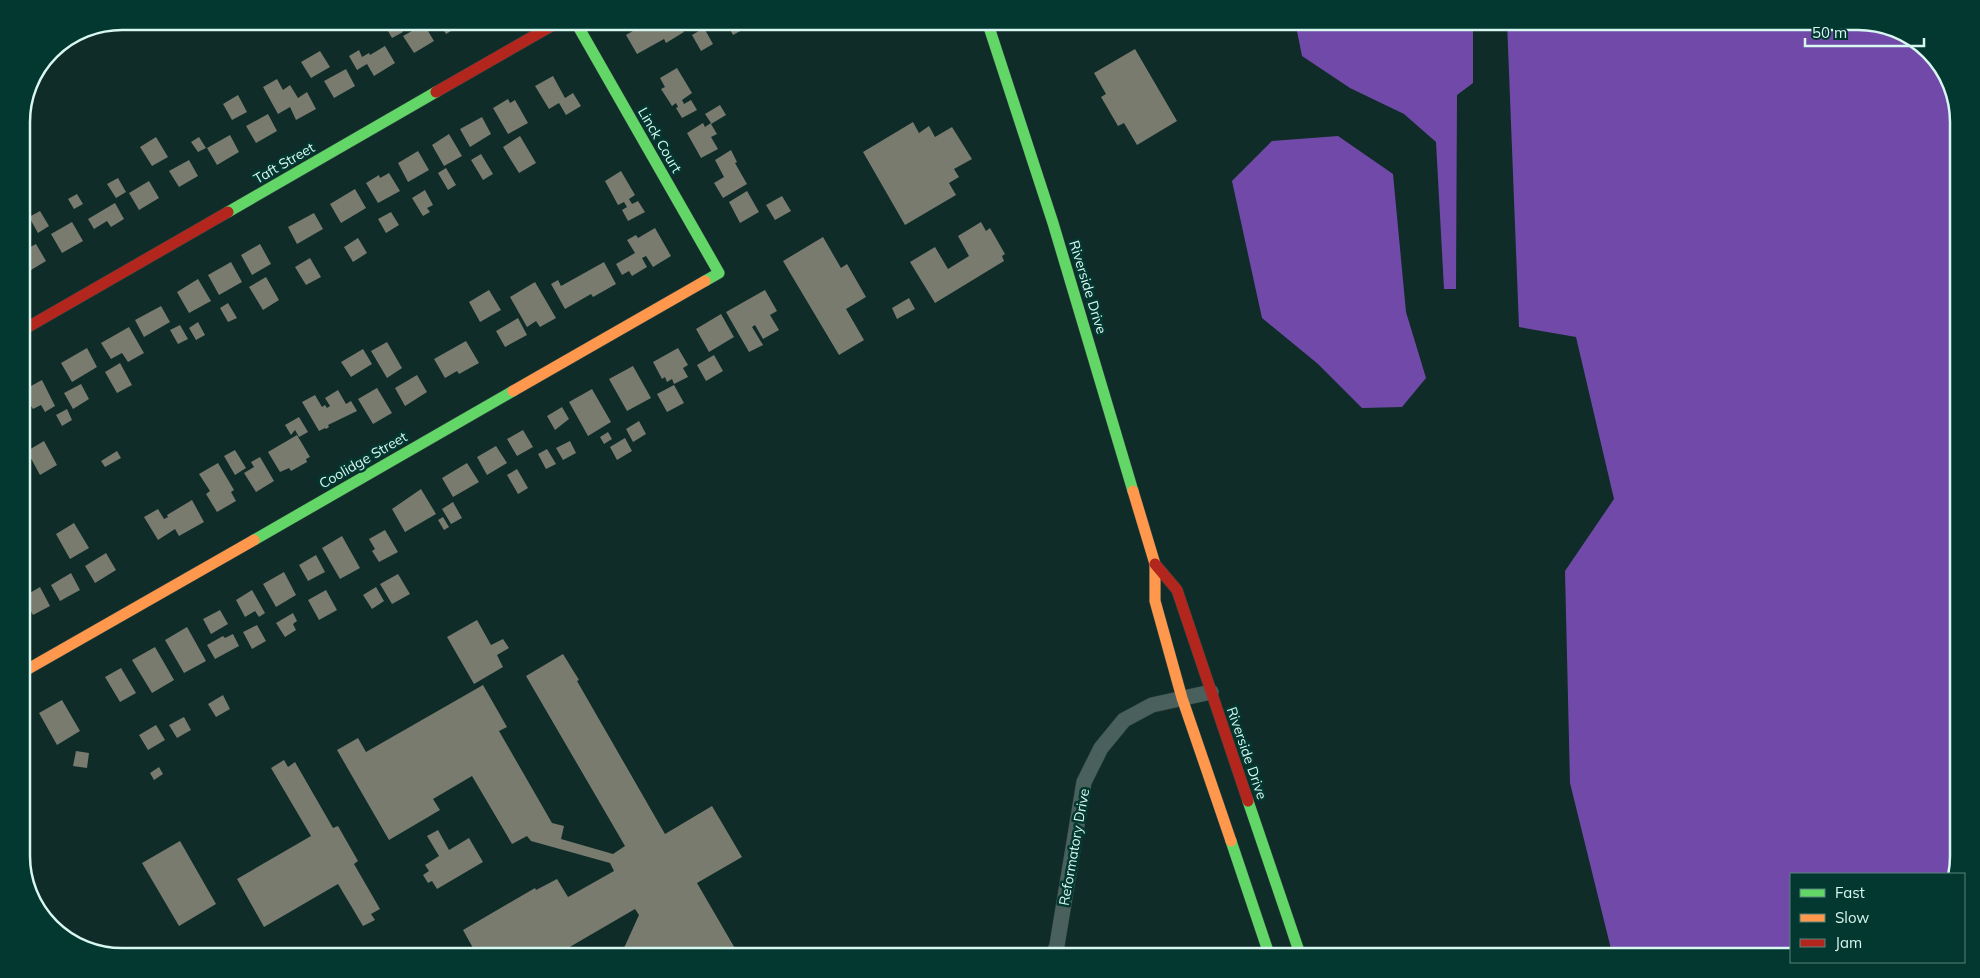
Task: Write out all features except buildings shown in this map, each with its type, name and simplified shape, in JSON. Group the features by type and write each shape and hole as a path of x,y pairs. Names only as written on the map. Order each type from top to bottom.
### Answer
{"street":[{"name":"Taft Street","path":"30,326 544,30"},
{"name":"Linck Court","path":"579,30 719,273"},
{"name":"Riverside Drive","path":"990,30 1053,222 1155,564 1155,601 1182,698 1267,948"},
{"name":"Coolidge Street","path":"30,668 719,273"},
{"name":"Riverside Drive","path":"1155,564 1176,590 1298,948"},
{"name":"Reformatory Drive","path":"1056,948 1084,782 1101,748 1124,720 1152,704 1211,692"}],"shaded area":[{"path":"1297,30 1473,30 1473,83 1457,95 1456,289 1444,289 1436,142 1404,114 1350,88 1302,56"},
{"path":"1507,30 1870,31 1888,35 1909,45 1935,71 1945,92 1950,116 1950,856 1948,873 1790,873 1790,948 1611,948 1570,783 1565,571 1614,499 1576,337 1519,327"},
{"path":"1338,136 1393,174 1406,312 1426,378 1402,407 1362,408 1318,364 1262,318 1232,181 1272,141"}],"traffic: fast":[{"path":"580,30 719,273 705,281"},
{"path":"990,30 1053,223 1133,491"},
{"path":"228,212 436,92"},
{"path":"254,540 513,391"},
{"path":"1248,801 1298,948"},
{"path":"1231,841 1267,948"}],"traffic: slow":[{"path":"513,391 705,281"},
{"path":"1133,491 1155,564 1155,601 1182,698 1231,841"},
{"path":"30,668 254,540"}],"traffic: jam":[{"path":"436,92 544,30"},
{"path":"30,326 228,212"},
{"path":"1155,564 1177,590 1248,801"}]}
